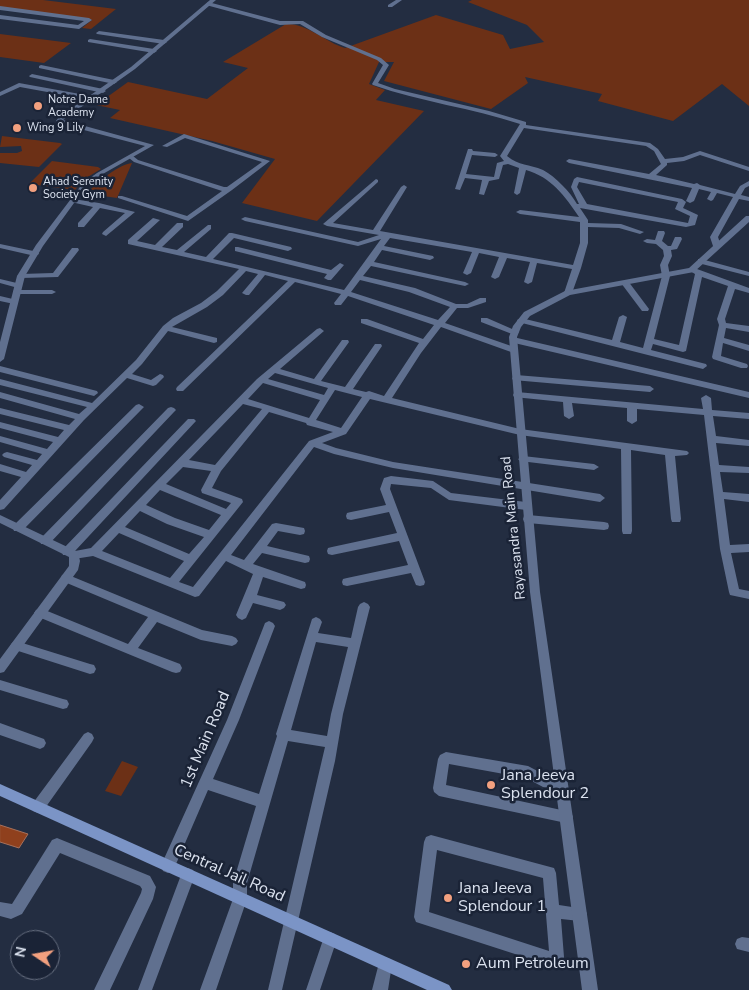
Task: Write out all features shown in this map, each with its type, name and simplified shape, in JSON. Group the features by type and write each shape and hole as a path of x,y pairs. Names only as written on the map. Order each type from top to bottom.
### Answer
{"main road":[{"name":"Central Jail Road","path":"0,790 435,988"}],"street":[{"path":"390,3 398,1"},
{"path":"0,359 2,341 21,276 35,254 85,184 133,158 151,145 60,121 61,118 114,82 211,2 281,23 301,22 324,36 383,61 385,68 375,84 434,101 468,106 524,123 503,156 510,162 541,172 580,206 686,225 691,225 694,215 679,210 682,202 680,200 577,179 574,187 580,206 585,222 584,243 568,293"},
{"path":"0,8 90,20 80,27 0,17"},
{"path":"99,33 164,42"},
{"path":"90,42 154,50"},
{"path":"41,67 114,82"},
{"path":"32,76 103,90"},
{"path":"0,94 19,85 91,98"},
{"path":"522,126 648,144 656,150 665,164 651,176"},
{"path":"120,197 188,219 267,161 184,136 164,146"},
{"path":"458,189 469,151 496,155"},
{"path":"664,161 704,154 749,169"},
{"path":"133,158 136,161 223,189 230,189"},
{"path":"569,161 675,181 749,199"},
{"path":"461,176 486,179 497,178 500,163 510,162"},
{"path":"517,193 523,167"},
{"path":"482,194 486,179"},
{"path":"376,181 327,224 374,234 376,232 577,268"},
{"path":"669,195 675,181"},
{"path":"717,246 714,237 742,187 749,183"},
{"path":"690,201 696,186"},
{"path":"376,232 404,187"},
{"path":"562,189 574,187"},
{"path":"711,199 715,190"},
{"path":"73,201 132,212 106,234"},
{"path":"81,225 99,205"},
{"path":"520,212 622,226 626,230 640,232"},
{"path":"650,341 683,349 695,271 701,261 749,218"},
{"path":"245,219 358,244 388,235"},
{"path":"156,220 131,242 209,258 321,286 381,303 514,350"},
{"path":"158,247 180,226"},
{"path":"180,252 208,227"},
{"path":"658,242 661,233"},
{"path":"209,258 232,235 288,249"},
{"path":"338,302 369,263 388,235"},
{"path":"647,351 666,276 664,265 678,239"},
{"path":"647,241 658,242 674,248"},
{"path":"0,246 35,254"},
{"path":"380,248 430,258"},
{"path":"238,249 333,273"},
{"path":"21,276 55,275 75,250"},
{"path":"467,273 478,250"},
{"path":"495,277 504,255"},
{"path":"528,282 534,260"},
{"path":"701,261 749,274"},
{"path":"369,263 465,284"},
{"path":"321,286 340,265"},
{"path":"0,506 81,418 126,375 166,328 220,293 244,268"},
{"path":"514,336 521,320 527,314 568,293 695,271 749,291"},
{"path":"246,293 263,273"},
{"path":"358,277 406,288 455,306 468,306 483,300"},
{"path":"180,389 293,280"},
{"path":"0,282 17,289 52,292"},
{"path":"625,283 645,309"},
{"path":"732,284 721,319 723,325 716,357 744,366"},
{"path":"0,298 14,302"},
{"path":"387,399 424,342 455,306"},
{"path":"615,344 623,317"},
{"path":"484,320 514,336 749,394"},
{"path":"521,320 703,366"},
{"path":"364,321 424,342"},
{"path":"723,325 749,329"},
{"path":"166,328 214,340"},
{"path":"94,552 262,380 320,331"},
{"name":"Rayasandra Main Road","path":"514,336 522,459 535,592 590,990"},
{"path":"719,339 749,348"},
{"path":"316,382 345,342"},
{"path":"348,390 378,346"},
{"path":"0,369 94,393"},
{"path":"274,370 333,387 369,394 520,432 684,453"},
{"path":"126,375 153,383 160,377"},
{"path":"516,378 650,389"},
{"path":"262,380 326,399"},
{"path":"0,382 93,406"},
{"path":"310,423 333,387"},
{"path":"70,554 94,552 194,593 312,444 344,432 369,394"},
{"path":"0,395 81,418"},
{"path":"517,395 749,416"},
{"path":"706,398 724,549 734,592 749,595"},
{"path":"242,400 266,410 344,432"},
{"path":"567,400 569,416"},
{"path":"632,405 632,421"},
{"path":"18,528 139,407"},
{"path":"45,541 171,410"},
{"path":"171,584 238,502 206,490 217,469 266,410"},
{"path":"0,412 71,429"},
{"path":"70,554 191,422"},
{"path":"0,425 30,428 60,441"},
{"path":"0,439 48,453"},
{"path":"710,440 749,443"},
{"path":"312,444 393,465 600,498"},
{"path":"626,447 627,532"},
{"path":"670,452 676,519"},
{"path":"7,455 39,464"},
{"path":"522,459 594,467"},
{"path":"179,463 217,469"},
{"path":"0,467 28,476"},
{"path":"715,468 749,470"},
{"path":"420,582 384,485 392,480 433,486 450,496 526,506"},
{"path":"158,485 228,514"},
{"path":"718,495 749,498"},
{"path":"139,506 171,522 211,535"},
{"path":"350,516 392,508"},
{"path":"528,519 604,526"},
{"path":"0,520 70,554 76,561 74,567 0,668"},
{"path":"246,565 276,527 300,531"},
{"path":"118,528 191,559"},
{"path":"332,550 403,536"},
{"path":"260,548 305,558"},
{"path":"724,549 749,548"},
{"path":"224,556 260,572 300,585"},
{"path":"347,582 415,568"},
{"path":"242,615 260,572"},
{"path":"66,578 201,635 232,641"},
{"path":"250,598 280,605"},
{"path":"275,990 292,922 295,900 337,714 364,607"},
{"path":"40,613 176,668"},
{"path":"130,650 155,616"},
{"path":"208,990 240,900 240,883 316,622"},
{"name":"1st Main Road","path":"168,866 233,720 269,626"},
{"path":"311,637 355,642"},
{"path":"16,646 90,669"},
{"path":"0,685 63,704"},
{"path":"0,729 40,742"},
{"path":"282,734 332,742"},
{"path":"38,807 88,738"},
{"path":"561,784 543,781 528,772 446,758 444,759 439,788 444,792 566,817"},
{"path":"206,783 263,802"},
{"path":"431,842 549,874 553,911 557,957 552,958 421,917 431,842"},
{"path":"0,909 11,912 17,909 57,845 145,880 149,887 148,894 102,990"},
{"path":"146,990 188,874"},
{"path":"553,911 580,914"},
{"path":"314,990 330,939"},
{"path":"380,990 385,964"}],"shaded area":[{"path":"0,0 43,0 116,9 91,29 82,28 92,20 0,8"},
{"path":"472,0 749,0 749,106 722,84 673,121 598,101 602,94 525,77 528,83 491,109 384,81 394,62 379,62 369,84 385,90 376,100 424,111 317,221 242,203 275,159 212,141 110,118 120,110 96,105 128,82 207,99 248,68 223,62 286,24 301,26 345,48 436,15 503,35 510,49 544,42 527,25 468,2"},
{"path":"0,34 71,43 44,63 0,57"},
{"path":"2,136 62,144 39,167 0,163 0,153 17,153 22,151 21,146 0,147"},
{"path":"52,161 101,169 86,178 75,190 29,184"},
{"path":"132,163 117,198 103,196 91,189 116,169"},
{"path":"122,761 138,767 121,796 105,791"},
{"path":"0,825 28,834 19,848 0,842"}],"place":[{"name":"Notre Dame Academy","path":"38,106"},
{"name":"Wing 9 Lily","path":"17,128"},
{"name":"Ahad Serenity Society Gym","path":"33,188"},
{"name":"Jana Jeeva Splendour 2","path":"491,785"},
{"name":"Jana Jeeva Splendour 1","path":"448,898"},
{"name":"Aum Petroleum","path":"466,964"}]}
